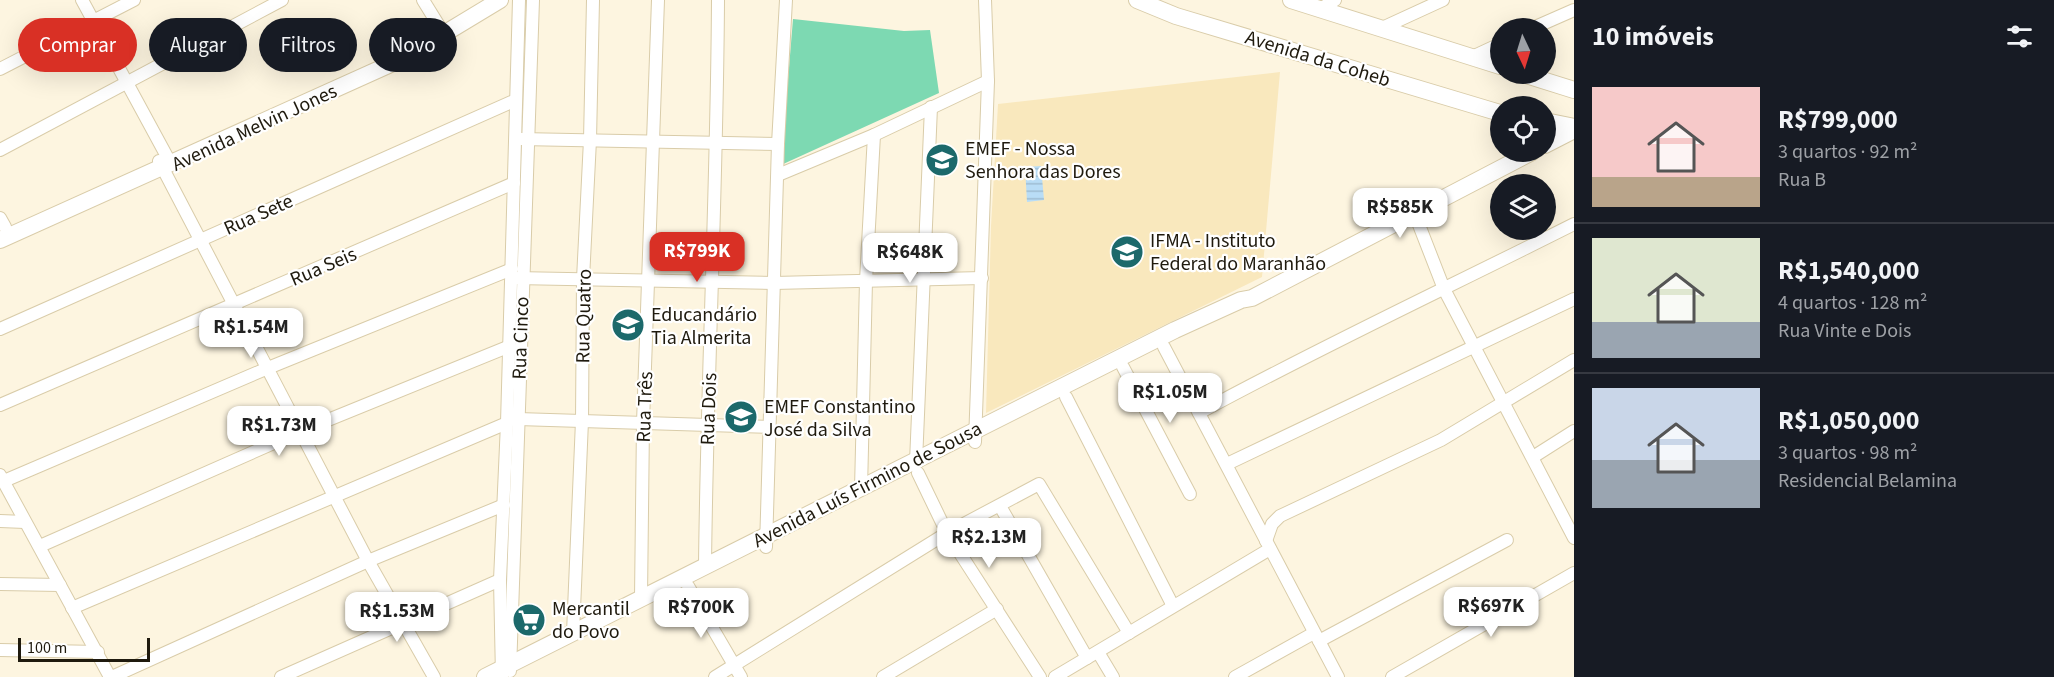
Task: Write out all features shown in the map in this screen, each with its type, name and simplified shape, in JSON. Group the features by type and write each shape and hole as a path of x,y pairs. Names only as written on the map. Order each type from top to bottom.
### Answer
{"main road":[{"name":"Avenida Melvin Jones","path":"455,18 479,0"},
{"name":"Avenida Melvin Jones","path":"457,21 500,0"},
{"name":"Avenida da Coheb","path":"1137,0 1176,16 1490,110"},
{"path":"1291,0 1490,63"},
{"name":"Avenida Melvin Jones","path":"1,228 164,162 369,64"},
{"path":"1555,84 1574,90"},
{"path":"1556,124 1574,128"},
{"path":"1556,139 1574,128"},
{"name":"Avenida Luís Firmino de Sousa","path":"1073,390 1175,330 1241,300 1252,298 1512,162"},
{"name":"Avenida Luís Firmino de Sousa","path":"485,677 506,673 640,598 705,566 766,541 975,436 1123,368 1245,307 1252,298"},
{"name":"Avenida Luís Firmino de Sousa","path":"583,631 688,586 861,489 917,467"}],"street":[{"path":"82,0 91,18"},
{"path":"99,18 134,0"},
{"path":"0,150 282,0"},
{"path":"423,0 434,18"},
{"name":"Rua Cinco","path":"506,673 513,421 514,183 521,139 516,100 519,0"},
{"name":"Rua Cinco","path":"506,673 500,580 504,505 513,421 510,346 521,139 533,0"},
{"name":"Rua Quatro","path":"583,631 583,279 590,140 593,0"},
{"name":"Rua Três","path":"640,598 658,0"},
{"name":"Rua Dois","path":"705,566 707,425 717,143 718,0"},
{"path":"766,541 778,144 786,0"},
{"path":"975,436 988,81 985,0"},
{"path":"1320,9 1335,0"},
{"path":"1382,28 1443,0"},
{"path":"1556,18 1574,10"},
{"path":"1473,57 1490,49"},
{"path":"0,69 18,60"},
{"path":"121,72 199,241 336,496 368,561 434,677"},
{"path":"778,175 874,135 988,81"},
{"name":"Rua Sete","path":"0,329 516,100"},
{"path":"931,107 917,467 947,533 1040,677"},
{"path":"861,489 866,281 874,135"},
{"path":"521,139 778,144"},
{"name":"Rua Seis","path":"0,405 514,183"},
{"path":"1414,212 1444,289 1476,345 1574,538"},
{"path":"1199,413 1284,367 1574,224"},
{"path":"515,275 583,279 774,283 982,278"},
{"name":"Rua Cinco","path":"2,478 268,368 515,275"},
{"path":"1227,464 1574,298"},
{"path":"40,546 301,431 510,346"},
{"path":"1164,347 1338,677"},
{"path":"1055,677 1173,606 1268,545 1272,524 1280,516 1441,440 1504,400 1574,360"},
{"path":"1123,368 1190,494"},
{"path":"1073,390 1173,606"},
{"path":"72,608 513,421 769,427"},
{"path":"1533,457 1574,431"},
{"path":"2,478 111,677 368,561 504,505"},
{"path":"715,677 947,533 1040,484 1129,633"},
{"path":"1000,506 1087,658"},
{"path":"0,521 25,522"},
{"path":"1235,677 1507,540"},
{"path":"1392,677 1574,573"},
{"path":"281,677 500,580"},
{"path":"0,584 60,585"},
{"path":"688,586 741,677"},
{"path":"883,677 997,609"},
{"path":"0,650 98,652"},
{"path":"1098,652 1113,677"}],"shaded area":[{"name":"IFMA - Instituto Federal do Maranhão","path":"1280,72 1262,277 986,413 991,226 998,104"}],"green space":[{"path":"793,19 904,31 930,30 939,93 781,165"}],"water":[{"path":"1041,166 1044,200 1027,202 1025,167"}],"place":[{"name":"EMEF - Nossa Senhora das Dores","path":"942,160"},
{"name":"IFMA - Instituto Federal do Maranhão","path":"1127,252"},
{"name":"Educandário Tia Almerita","path":"628,325"},
{"name":"EMEF Constantino José da Silva","path":"741,417"},
{"name":"Mercantil do Povo","path":"529,620"}]}
